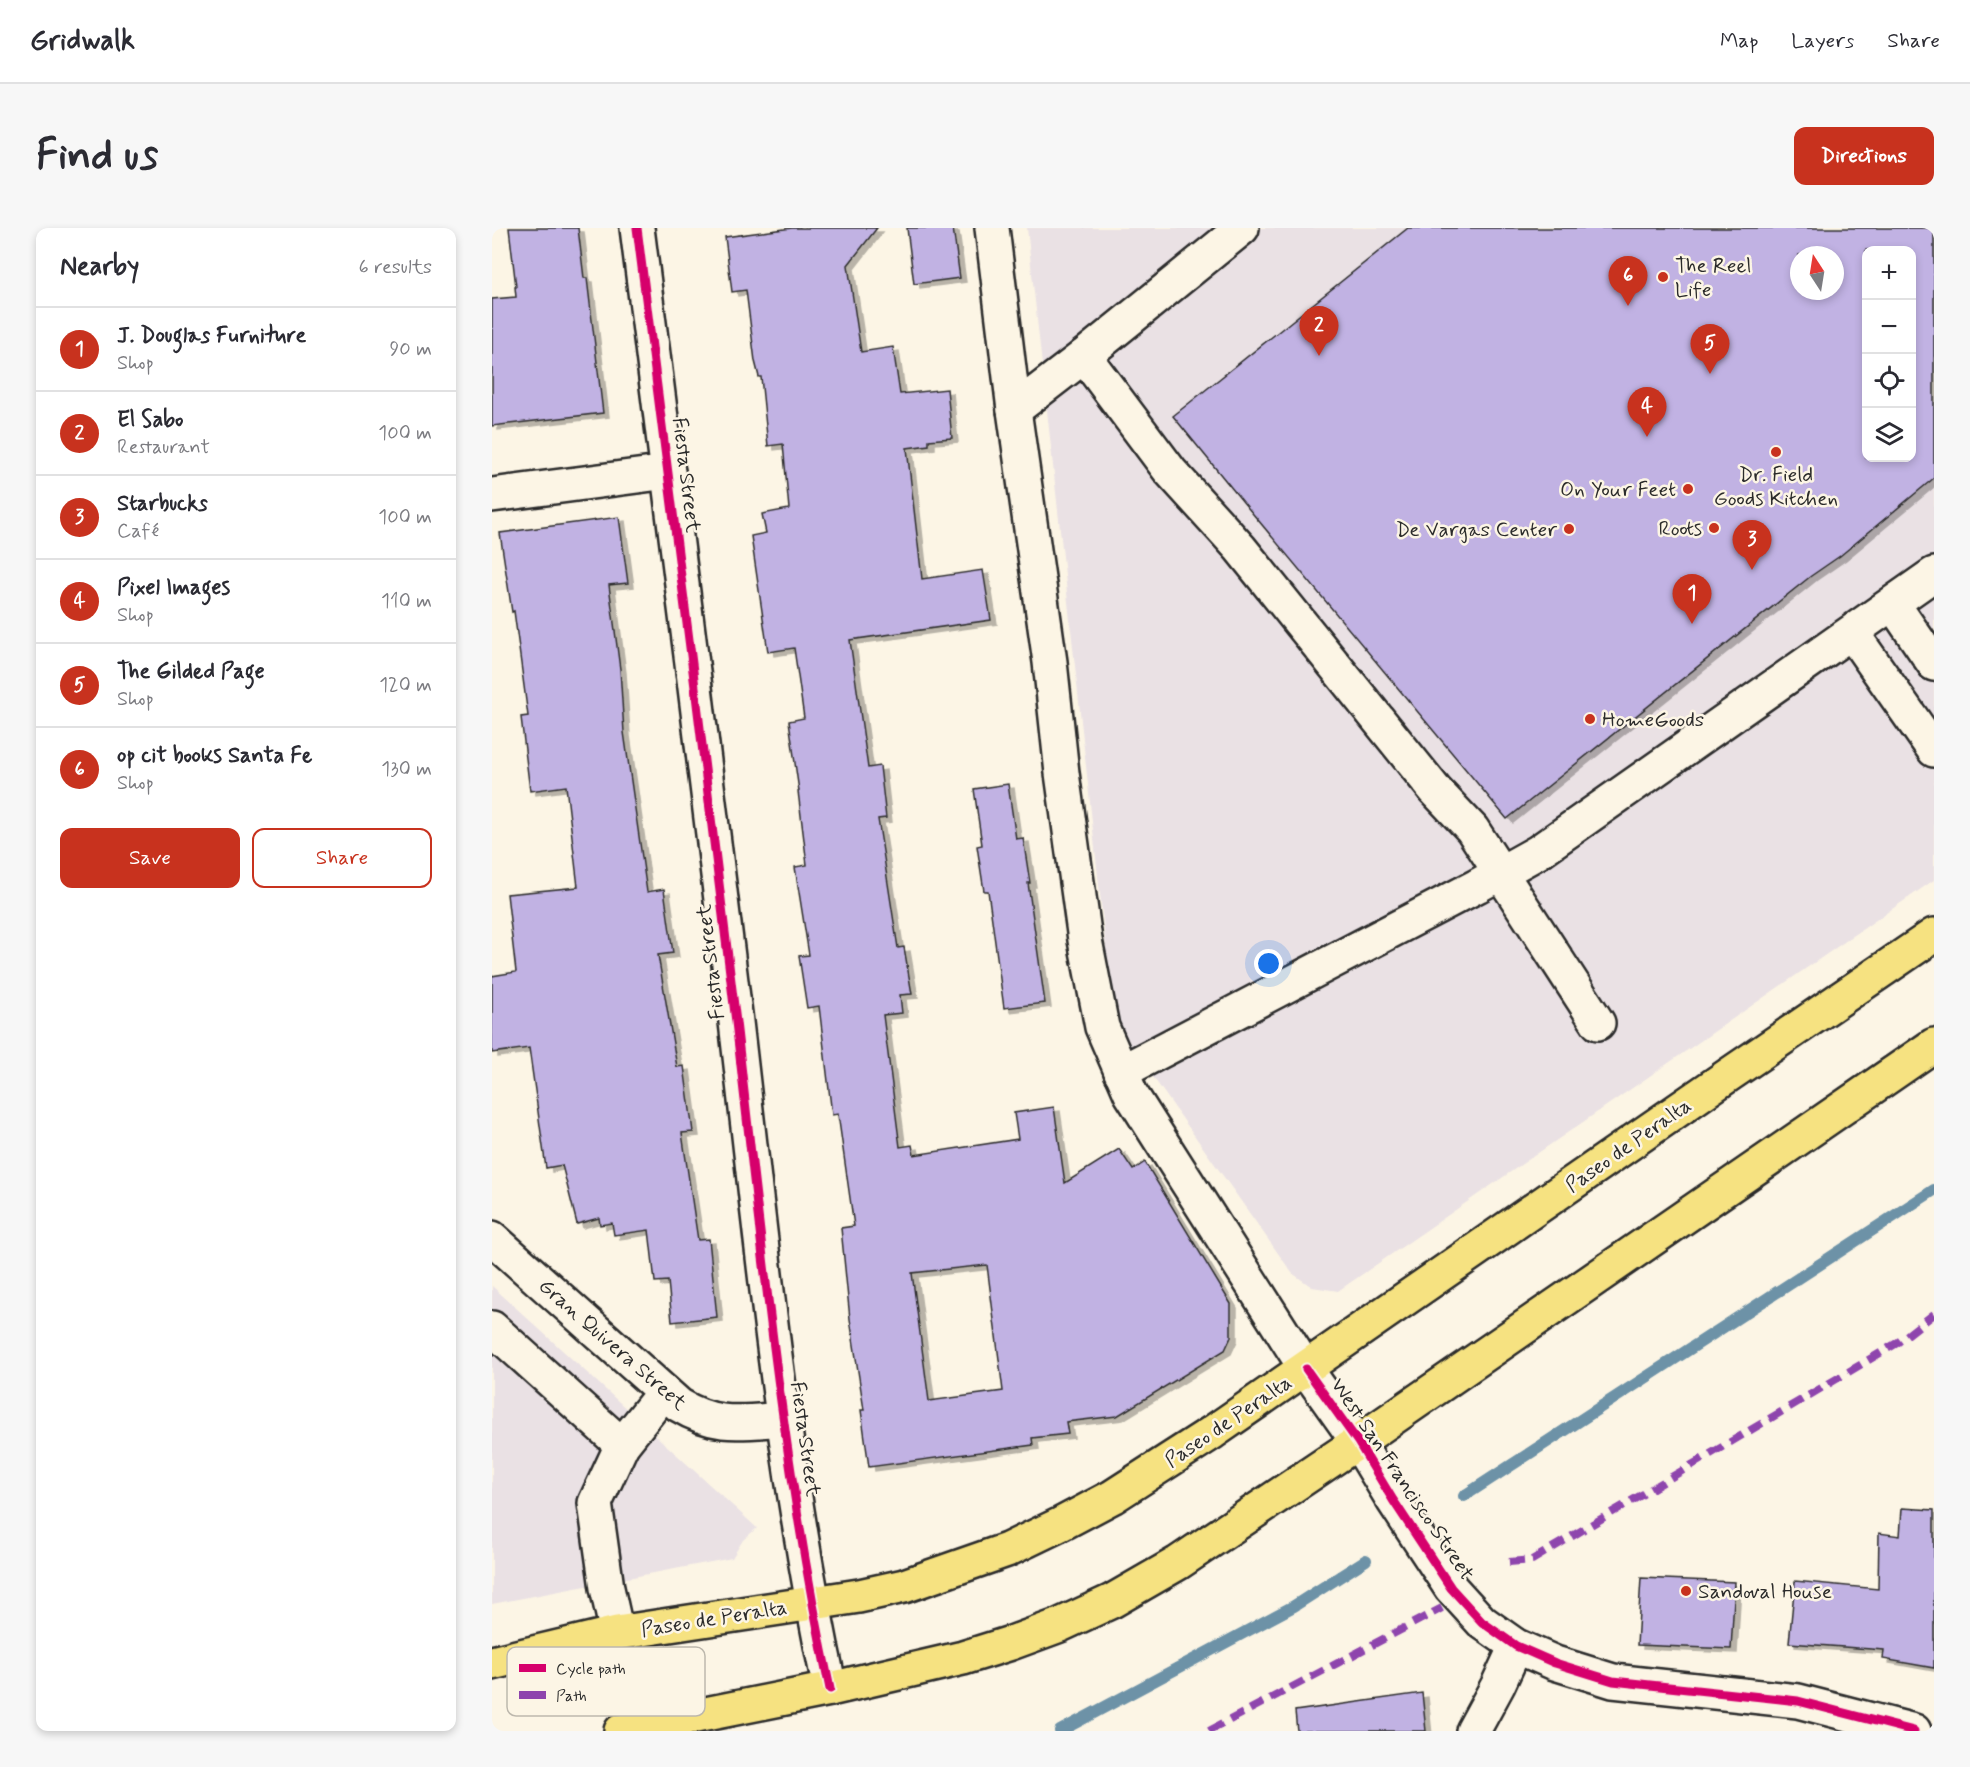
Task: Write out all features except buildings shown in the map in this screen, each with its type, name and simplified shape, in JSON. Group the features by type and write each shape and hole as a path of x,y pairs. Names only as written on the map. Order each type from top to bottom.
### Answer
{"main road":[{"name":"Paseo de Peralta","path":"556,1647 617,1633 859,1596 904,1586 1007,1550 1061,1524 1112,1497 1213,1432 1934,935"},
{"path":"705,1714 830,1689 954,1660 1011,1643 1112,1601 1178,1563 1358,1442 1934,1045"},
{"name":"Paseo de Peralta","path":"492,1663 507,1659"},
{"path":"621,1731 696,1716"}],"street":[{"name":"Fiesta Street","path":"637,228 701,728 783,1419 812,1603 830,1689"},
{"name":"West San Francisco Street","path":"992,228 1085,940 1102,1027 1131,1094 1154,1132 1306,1369 1358,1442 1451,1588 1482,1622 1516,1646 1555,1663 1612,1681 1798,1701 1914,1731"},
{"path":"1014,410 1242,228"},
{"path":"1084,356 1170,471 1240,548 1436,790 1472,829 1599,1023"},
{"path":"492,495 668,472"},
{"path":"1121,1072 1538,852 1934,574"},
{"path":"1893,603 1934,664"},
{"path":"1852,633 1934,750"},
{"name":"Gran Quivera Street","path":"492,1238 664,1392 695,1415 712,1421 730,1422 783,1419"},
{"path":"492,1328 622,1445"},
{"path":"617,1633 607,1588 595,1503 622,1445 664,1392"},
{"path":"1473,1731 1516,1646"}],"shaded area":[{"path":"1027,228 1934,228 1934,880 1338,1291 1312,1287 1292,1273 1114,1022"},
{"path":"492,1286 757,1528 743,1540 732,1558 492,1604"}],"waterway":[{"path":"1464,1496 1934,1190"},
{"path":"1060,1731 1294,1606 1366,1560"}],"marked path":[{"path":"1509,1562 1532,1560 1897,1343 1934,1314"},
{"path":"1209,1731 1442,1608"}],"cycle path":[{"path":"637,228 712,823 786,1441 830,1689"},
{"path":"1306,1369 1358,1442 1451,1588 1482,1622 1516,1646 1555,1663 1613,1681 1798,1701 1914,1731"}],"place":[{"name":"The Reel Life","path":"1663,277"},
{"name":"op cit books Santa Fe","path":"1628,306"},
{"name":"El Sabo","path":"1319,356"},
{"name":"The Gilded Page","path":"1710,374"},
{"name":"Pixel Images","path":"1647,437"},
{"name":"Dr. Field Goods Kitchen","path":"1776,452"},
{"name":"On Your Feet","path":"1688,489"},
{"name":"Roots","path":"1714,528"},
{"name":"De Vargas Center","path":"1569,529"},
{"name":"Starbucks","path":"1752,570"},
{"name":"J. Douglas Furniture","path":"1692,624"},
{"name":"HomeGoods","path":"1590,719"},
{"name":"Sandoval House","path":"1686,1591"}]}
